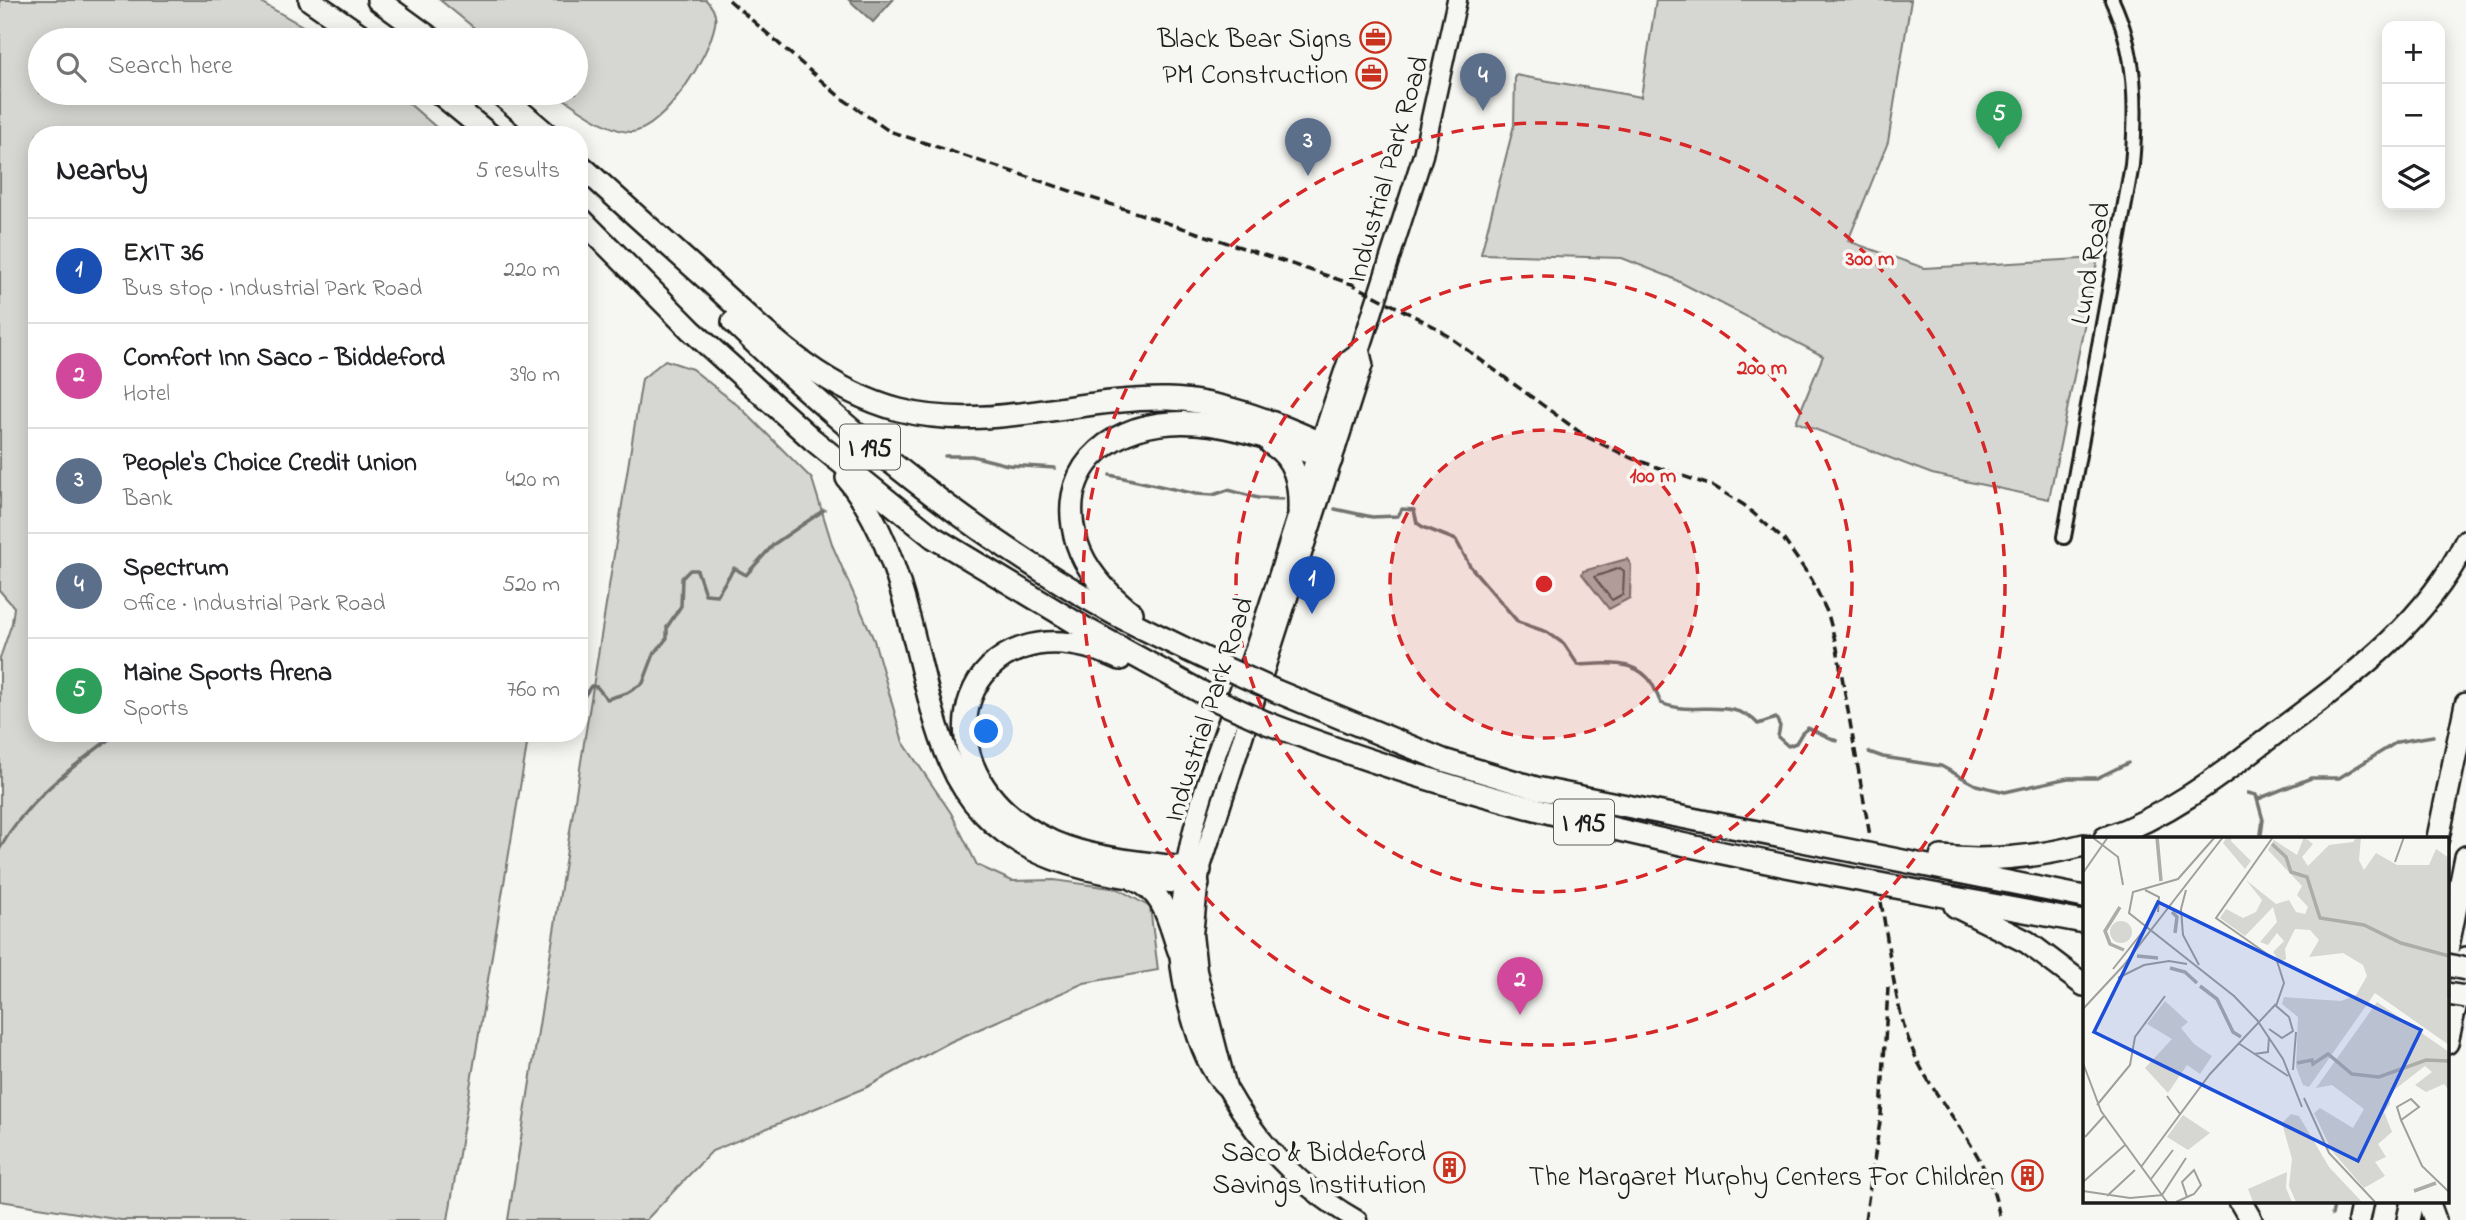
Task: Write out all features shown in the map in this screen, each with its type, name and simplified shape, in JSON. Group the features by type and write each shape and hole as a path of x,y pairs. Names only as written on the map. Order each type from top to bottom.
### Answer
{"highway":[{"path":"310,0 351,28"},
{"path":"378,0 416,28"},
{"path":"454,105 479,126"},
{"path":"513,105 538,126"},
{"name":"I 195","path":"588,172 622,203 716,305 804,391 869,447 1007,547 1113,612 1276,691 1443,760 1536,788 1836,845"},
{"path":"622,203 787,352 831,382 880,404 924,415 974,418 1138,400 1188,400 1267,420 1325,452"},
{"name":"I 195","path":"588,226 691,330 813,440 933,537 1086,629 1214,699 1267,723 1446,786 1648,838 1910,891"},
{"path":"1160,637 1118,602 1085,561 1077,543 1072,517 1076,482 1098,449 1123,434 1143,427 1199,423 1325,452"},
{"path":"1254,435 1275,446 1289,460 1297,481 1299,511"},
{"path":"813,440 854,488 887,547 949,760 971,798 1006,834 1044,857 1077,868 1120,874 1192,876"},
{"path":"2107,837 2164,813 2199,791 2368,662 2414,618 2442,583 2466,541"},
{"path":"1192,876 1065,846 1023,824 991,796 973,769 966,746 964,720 968,702 986,670 1020,649 1054,643 1113,656 1214,699"},
{"path":"2438,837 2466,704"},
{"path":"1836,845 1986,859 2046,854 2083,845"},
{"path":"1836,845 2083,897"},
{"path":"2448,946 2466,857"},
{"path":"1120,874 1154,891 1164,907 1179,951"},
{"path":"1910,891 2083,922"},
{"path":"1910,891 1962,908 1992,923 2035,947 2083,984"},
{"path":"2448,1039 2466,958"},
{"path":"2448,965 2466,969"},
{"path":"2448,994 2466,997"},
{"path":"2241,1202 2251,1220"},
{"path":"2359,1220 2363,1202"},
{"path":"2395,1220 2399,1202"},
{"path":"2408,1220 2412,1202"},
{"path":"2428,1202 2435,1220"}],"main road":[{"name":"Industrial Park Road","path":"1227,1088 1197,971 1192,876 1196,821 1299,511 1363,364 1360,351 1423,155 1457,0"},
{"name":"Industrial Park Road","path":"1325,452 1192,876 1179,951 1197,1034 1214,1074 1227,1088 1243,1116 1293,1174 1357,1220"}],"street":[{"name":"Lund Road","path":"2064,537 2132,165 2136,116 2133,67 2125,31 2112,0"}],"shaded area":[{"path":"0,0 257,0 306,28 28,28 28,105 411,105 435,126 28,126 28,742 528,742 448,1220 121,1220 0,1201 0,658 12,623 14,607 0,591"},
{"path":"440,0 706,0 713,11 715,21 705,53 684,88 658,118 645,128 632,132 603,123 573,105 588,105 588,28 474,28"},
{"path":"1656,0 1911,0 1888,142 1848,241 1924,268 2098,258 2049,499 1932,474 1796,422 1823,356 1670,277 1622,258 1481,254 1514,125 1515,75 1641,97"},
{"path":"665,360 692,369 741,408 812,479 833,547 874,640 903,742 951,813 977,865 1012,881 1054,880 1118,889 1150,907 1158,970 1084,983 950,1042 867,1087 712,1151 646,1220 508,1220 584,742 588,742 588,718 642,379"}],"water":[{"path":"849,0 893,0 873,22"},
{"path":"1627,559 1631,565 1630,598 1609,609 1582,574 1583,571"}],"waterway":[{"path":"945,456 972,456 1008,465 1055,468"},
{"path":"1110,475 1196,494 1213,495 1228,490 1258,498 1283,499"},
{"path":"1335,509 1372,517 1398,516 1402,509 1414,510 1417,523 1456,540 1470,566 1518,622 1547,632 1564,644 1578,665 1615,664 1633,668 1650,681 1661,703 1673,707 1737,711 1758,724 1776,718 1780,726 1778,737 1788,746 1796,743 1808,728 1837,741"},
{"path":"588,690 591,686 597,687 607,699 627,693 643,683 654,654 667,638 667,627 681,606 682,578 690,570 697,570 705,594 717,595 734,568 746,575 774,544 824,510"},
{"path":"2258,799 2311,778 2339,778 2397,742 2433,736"},
{"path":"0,848 11,830 52,784 105,742"},
{"path":"1869,752 1883,757 1941,766 1976,785 2005,792 2068,778 2097,778 2128,763"},
{"path":"2248,793 2256,795 2263,820 2261,834"},
{"path":"2332,1215 2335,1202"}],"railway":[{"path":"729,0 840,97 889,131 1352,284 1437,328 1585,436 1631,458 1715,487 1744,505 1784,540 1812,580 1828,614 1837,648 1870,836"},
{"path":"1881,902 1894,984 1911,1045 1930,1084 1978,1156 1995,1197 2000,1220"},
{"path":"1865,1220 1881,1115 1888,987"}],"place":[{"name":"Black Bear Signs","path":"1375,37"},
{"name":"PM Construction","path":"1371,73"},
{"name":"Spectrum","path":"1483,111"},
{"name":"Maine Sports Arena","path":"1999,149"},
{"name":"People's Choice Credit Union","path":"1308,176"},
{"name":"EXIT 36","path":"1312,614"},
{"name":"Comfort Inn Saco - Biddeford","path":"1520,1015"},
{"name":"Saco & Biddeford Savings Institution","path":"1449,1167"},
{"name":"The Margaret Murphy Centers For Children","path":"2027,1175"}]}
